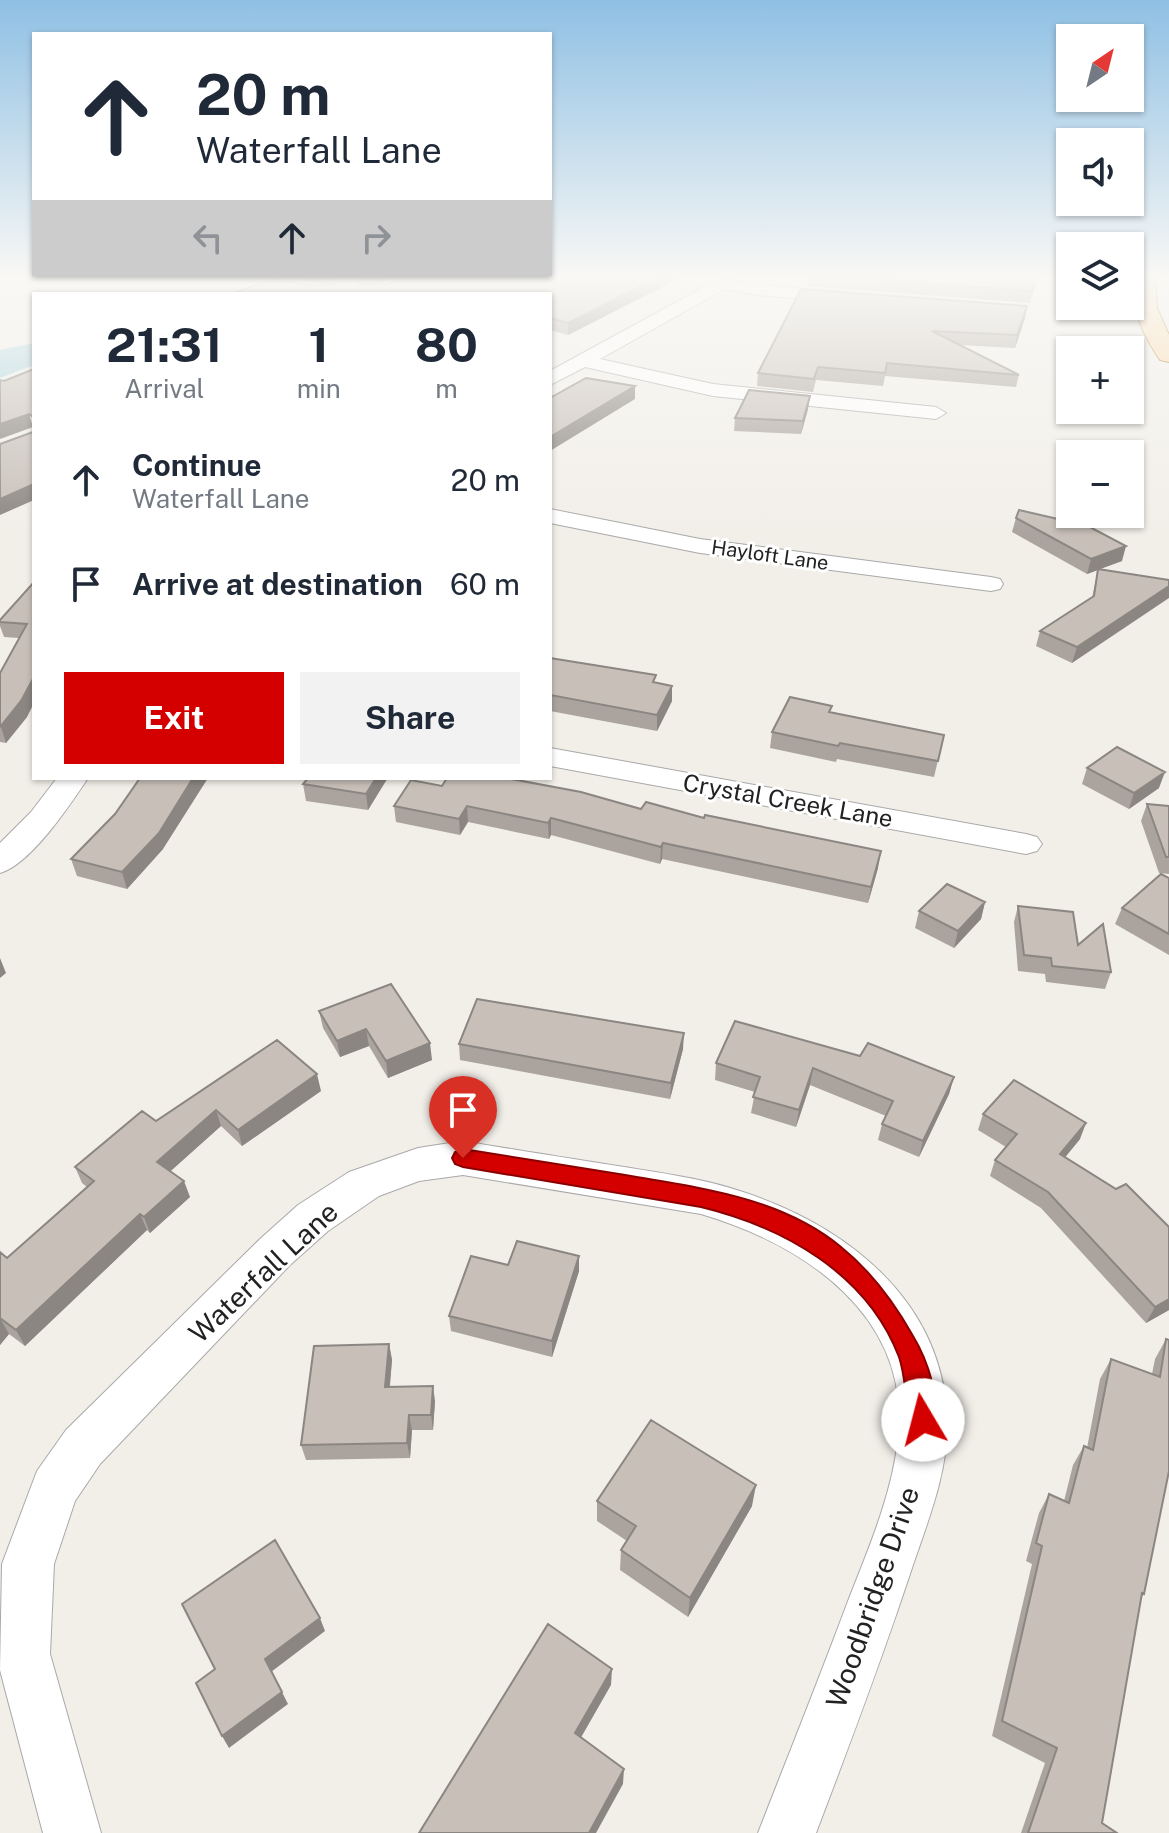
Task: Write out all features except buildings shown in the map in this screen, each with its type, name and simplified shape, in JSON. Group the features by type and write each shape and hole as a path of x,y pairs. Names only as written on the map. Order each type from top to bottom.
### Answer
{"street":[{"path":"552,378 580,363"},
{"path":"590,363 713,390 936,413"},
{"name":"Hayloft Lane","path":"552,516 700,546 991,584"},
{"name":"Crystal Creek Lane","path":"552,757 1026,844"},
{"path":"0,862 42,819 71,780"},
{"name":"Waterfall Lane","path":"72,1833 57,1789 23,1654 28,1564 55,1488 83,1447 313,1218 364,1184 418,1165 463,1158 532,1167 741,1207 805,1234 858,1276"},
{"name":"Woodbridge Drive","path":"787,1833 874,1605 908,1501 920,1447 922,1402 910,1353 880,1301 858,1276"}],"water":[{"path":"0,363 32,363 32,366 0,378"}],"route":[{"path":"463,1158 701,1197 741,1207 805,1234 858,1276 880,1301 910,1353 918,1381 923,1420"}]}
